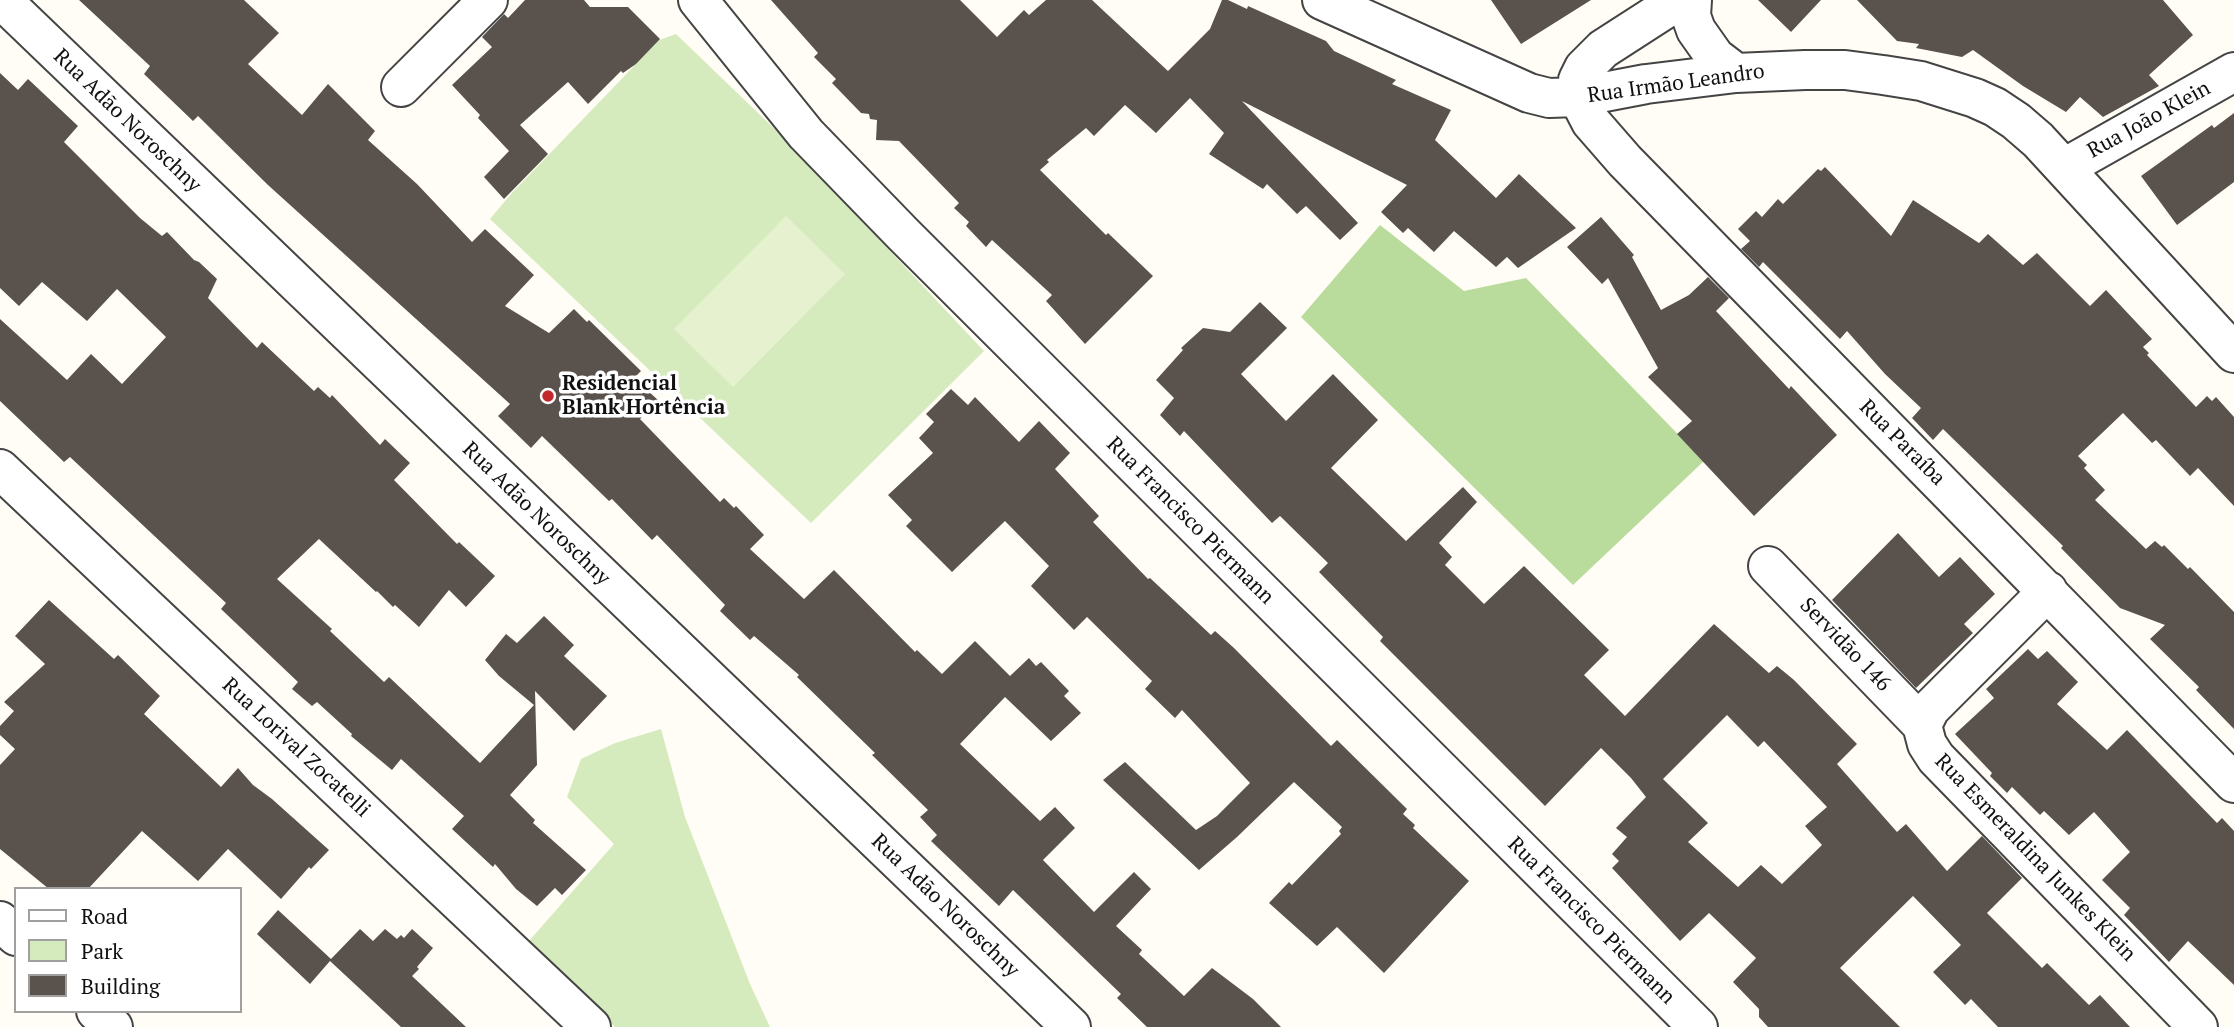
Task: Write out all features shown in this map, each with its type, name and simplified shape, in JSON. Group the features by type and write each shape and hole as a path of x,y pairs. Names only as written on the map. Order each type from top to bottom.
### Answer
{"street":[{"name":"Rua Adão Noroschny","path":"2,0 1071,1027"},
{"path":"401,88 488,0"},
{"name":"Rua Francisco Piermann","path":"698,0 806,134 903,234 1698,1027"},
{"name":"Rua Irmão Leandro","path":"1322,0 1529,93 1549,98 1578,97 1646,84 1736,73 1845,70 1922,81 1949,88 1995,107 2016,121 2064,167 2234,353"},
{"path":"1578,97 1578,80 1591,59 1679,0"},
{"path":"1692,0 1691,16 1696,30 1715,57 1736,73"},
{"name":"Rua João Klein","path":"2064,167 2234,72"},
{"name":"Rua Paraíba","path":"1578,97 1591,122 1609,145 2234,783"},
{"name":"Rua Lorival Zocatelli","path":"0,469 591,1027"},
{"name":"Servidão 146","path":"1768,566 1922,725"},
{"path":"1922,725 1930,709 2048,591"},
{"name":"Rua Esmeraldina Junkes Klein","path":"1922,725 1927,744 1936,758 2198,1027"},
{"path":"0,921 14,934"},
{"path":"98,1013 113,1027"}],"green space":[{"path":"676,34 783,137 984,351 811,523 490,219 659,40"},
{"path":"786,216 845,274 733,387 674,329"},
{"path":"1380,225 1464,291 1526,278 1704,461 1573,585 1301,317"},
{"path":"661,729 685,817 750,984 770,1027 615,1027 529,941 614,844 567,797 581,759 615,743"}],"building":[{"path":"79,0 244,0 279,33 248,64 302,115 328,84 375,131 368,140 417,184 472,242 485,229 534,275 505,306 549,333 574,309 587,322 589,320 641,371 634,378 659,401 640,419 720,502 724,498 734,508 736,506 764,535 750,549 804,599 834,570 915,652 917,650 942,674 975,641 1010,676 1029,658 1036,666 1041,662 1069,691 1064,696 1081,713 1051,741 1005,697 960,744 1040,821 1055,807 1075,828 1043,860 1094,912 1134,872 1151,889 1116,926 1142,950 1139,954 1184,996 1212,968 1253,999 1281,1027 1147,1027 1117,998 1121,994 1013,890 999,906 931,841 937,835 920,817 928,810 872,755 875,753 797,677 799,675 754,636 750,640 720,611 725,605 657,535 652,540 612,499 609,501 542,436 531,448 498,416 510,404 268,185 198,116 193,121 144,74 150,66"},
{"path":"525,0 584,0 590,7 628,7 660,39 636,64 623,73 621,71 588,104 568,82 520,125 548,154 504,199 484,177 509,151 452,85 492,47 482,37 504,14 508,18"},
{"path":"771,0 960,0 997,37 1024,10 1029,15 1046,0 1092,0 1168,71 1210,29 1222,0 1228,0 1247,9 1248,6 1326,41 1334,51 1396,80 1392,84 1451,110 1435,140 1496,198 1519,174 1576,228 1518,268 1507,257 1496,267 1454,231 1434,252 1408,228 1403,233 1381,212 1407,185 1242,101 1358,223 1340,240 1306,206 1297,214 1267,184 1263,189 1209,154 1224,133 1190,98 1156,133 1125,105 1094,136 1086,128 1047,160 1049,162 1040,170 1106,235 1108,233 1153,276 1085,344 1046,301 1052,295 992,240 986,247 966,226 969,222 954,208 959,203 899,141 876,140 877,120 870,119 869,114 861,113 832,83 836,79 814,57 818,53"},
{"path":"1491,0 1591,0 1521,44"},
{"path":"1758,0 1821,0 1791,32"},
{"path":"1857,0 2163,0 2193,35 2149,75 2159,86 2103,117 2080,97 2066,112 2023,86 1973,50 1962,57 1916,48 1919,44 1897,41"},
{"path":"0,73 18,90 28,79 78,126 64,142 140,218 162,236 167,232 217,279 208,298 257,348 262,342 314,391 318,387 330,398 332,395 380,445 385,439 410,463 394,480 457,544 459,542 495,576 466,607 449,590 419,627 395,605 393,607 319,539 277,579 332,629 330,631 384,682 389,677 480,763 534,705 499,676 485,660 506,634 517,643 544,616 574,645 564,656 607,696 574,731 535,691 537,765 510,795 535,820 533,823 586,870 562,895 555,888 537,906 516,889 495,864 493,867 452,829 464,816 401,759 392,770 351,736 352,734 317,702 312,706 292,689 298,682 221,609 226,603 70,457 64,462 0,401 0,319 67,380 91,354 122,384 166,337 117,289 87,321 42,282 19,306 0,288"},
{"path":"2234,113 2234,182 2177,225 2141,176 2212,125 2214,128"},
{"path":"1825,167 1891,236 1913,200 1979,243 1988,234 2023,265 2037,253 2090,306 2106,290 2152,339 2143,347 2149,353 2147,355 2196,407 2207,396 2212,401 2216,397 2234,417 2234,506 2198,468 2190,476 2156,440 2152,443 2123,413 2078,456 2087,465 2084,468 2105,490 2095,500 2146,549 2155,541 2162,547 2164,545 2234,612 2234,729 2196,690 2199,687 2150,639 2165,625 2120,608 2061,548 2063,546 1943,429 1933,440 1912,418 1921,408 1885,374 1847,331 1840,339 1763,262 1759,267 1741,249 1750,241 1738,229 1756,211 1762,217 1778,199 1783,204 1818,169 1821,171"},
{"path":"1601,217 1634,255 1632,257 1661,310 1689,295 1708,277 1729,298 1716,311 1789,389 1791,386 1837,435 1754,516 1677,434 1692,421 1648,377 1658,368 1608,278 1602,284 1567,247"},
{"path":"1260,302 1287,328 1241,374 1286,421 1333,374 1378,420 1331,468 1406,541 1463,487 1477,502 1439,543 1452,557 1445,565 1484,604 1524,566 1609,650 1584,675 1625,716 1714,624 1769,673 1777,666 1857,744 1837,764 1897,832 1906,824 1947,871 1982,836 2022,878 1987,913 2042,968 2047,963 2089,1005 2100,995 2130,1027 1998,1027 1971,999 1965,1005 1933,972 1961,945 1913,896 1840,968 1900,1027 1768,1027 1759,1017 1759,1009 1733,982 1756,958 1709,913 1680,941 1612,868 1619,861 1612,854 1627,837 1616,828 1646,797 1631,778 1601,748 1545,806 1380,641 1383,637 1319,572 1328,563 1280,516 1272,523 1184,431 1180,436 1160,415 1174,398 1156,380 1183,350 1181,348 1203,328 1230,332","holes":["1727,715 1758,747 1764,741 1827,807 1805,826 1822,845 1782,884 1761,865 1738,887 1688,842 1708,823 1663,779"]},
{"path":"951,389 968,405 975,397 1019,442 1039,421 1070,453 1055,469 1099,516 1093,522 1148,579 1211,635 1215,631 1234,648 1331,746 1337,740 1407,809 1403,814 1415,825 1413,828 1469,881 1384,973 1337,927 1317,946 1269,903 1289,882 1292,885 1341,834 1339,831 1342,827 1294,782 1199,870 1103,780 1125,762 1196,830 1217,816 1250,783 1182,710 1175,718 1145,689 1152,681 1087,617 1074,630 1031,586 1049,566 1005,521 952,572 906,526 912,520 888,495 933,453 919,438 934,422 926,414"},
{"path":"1898,533 1939,577 1960,557 1995,594 1964,624 1973,633 1916,688 1832,600"},
{"path":"49,600 114,659 118,655 160,696 144,714 221,787 238,768 253,785 329,850 311,869 309,867 281,899 228,849 198,881 142,831 90,887 47,887 0,849 0,765 15,749 0,735 0,726 14,711 4,702 45,664 15,636"},
{"path":"2028,649 2038,659 2047,651 2078,682 2057,704 2107,750 2127,730 2217,823 2222,818 2234,831 2234,985 2188,941 2169,962 2124,915 2130,908 2102,880 2130,852 2094,812 2069,835 2044,811 2040,815 2012,787 2007,793 1955,734 1994,698 1986,689"},
{"path":"278,910 331,959 360,929 373,941 385,929 397,939 401,935 404,938 412,929 433,948 412,976 466,1027 401,1027 330,961 310,984 257,934"}],"place":[{"name":"Residencial Blank Hortência","path":"548,396"}]}
